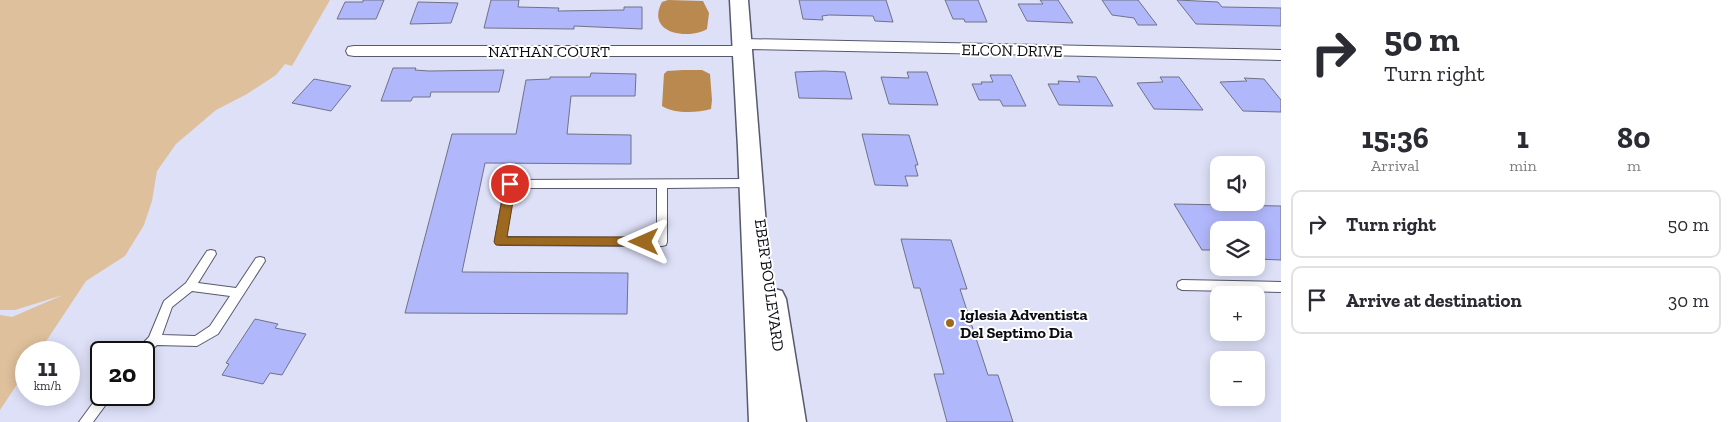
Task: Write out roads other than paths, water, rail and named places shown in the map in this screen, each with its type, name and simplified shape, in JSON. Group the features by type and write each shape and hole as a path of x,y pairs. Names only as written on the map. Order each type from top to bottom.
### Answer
{"street":[{"name":"EBER BOULEVARD","path":"739,0 744,48 765,422"},
{"name":"NATHAN COURT","path":"354,50 744,48"},
{"name":"ELCON DRIVE","path":"744,48 1281,55"},
{"name":"EBER BOULEVARD","path":"750,148 790,422"}],"lane":[{"path":"662,184 662,242 500,242 510,184 752,183"},
{"path":"211,254 190,286 168,304 154,340 197,341 214,330 260,261"},
{"path":"1182,285 1281,287"},
{"path":"190,286 238,293"},
{"path":"86,422 98,406"}],"place":[{"name":"Iglesia Adventista Del Septimo Dia","path":"950,323"}]}
